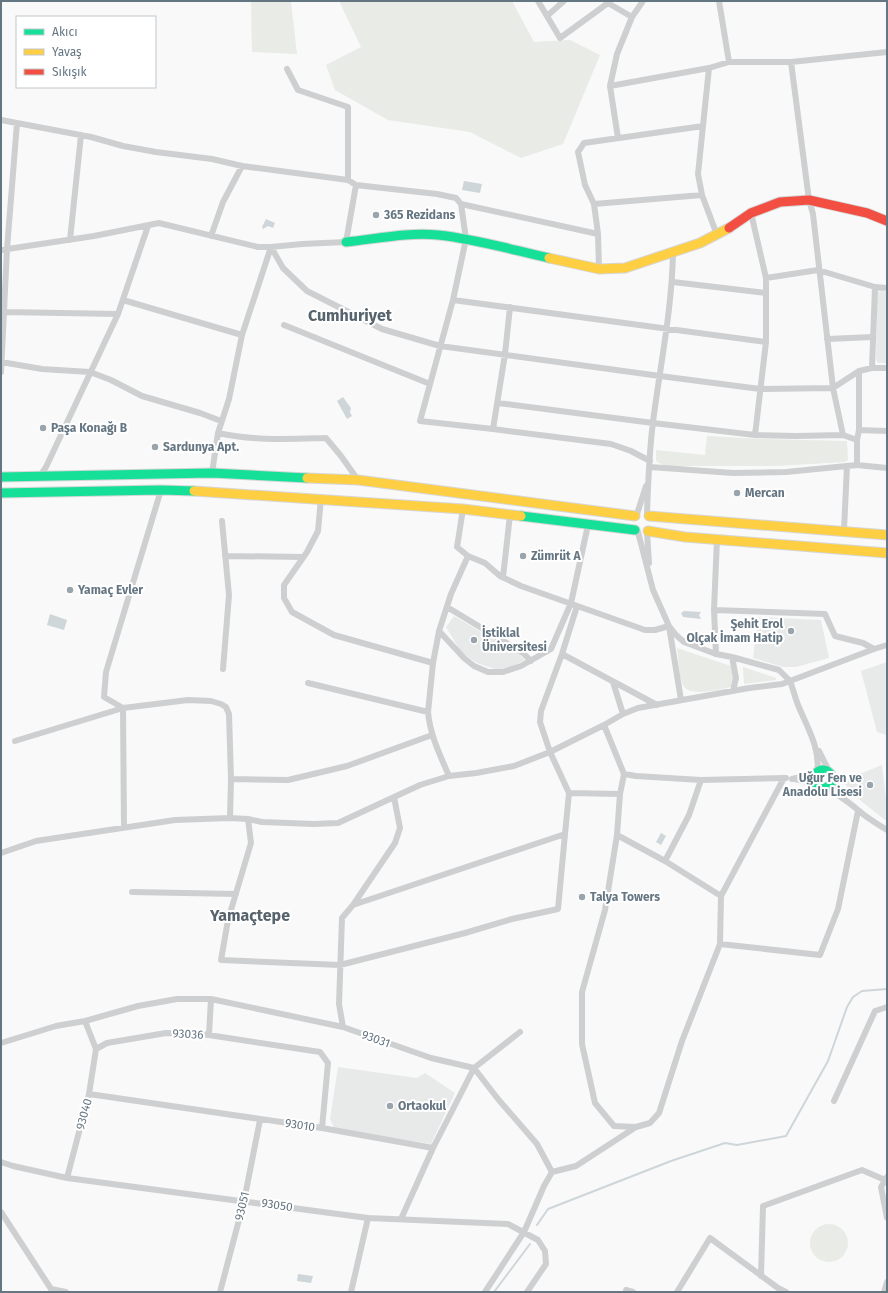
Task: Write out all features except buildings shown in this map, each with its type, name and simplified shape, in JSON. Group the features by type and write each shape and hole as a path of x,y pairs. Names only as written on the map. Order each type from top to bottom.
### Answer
{"main road":[{"path":"346,242 414,235 466,239 598,270 625,268 673,252 717,235 740,222 751,213 780,202 809,200 867,214 887,221"},
{"path":"1,477 212,473 358,480 693,521 844,530 887,535"},
{"path":"1,494 161,490 321,498 463,509 685,537 887,553"},
{"path":"642,515 632,525 642,531"},
{"path":"642,515 651,519 652,526 642,531"},
{"path":"822,770 831,775 829,786 820,786 815,778 817,773 822,770"}],"street":[{"path":"538,1 560,38 608,3 632,17"},
{"path":"547,16 564,1"},
{"path":"618,138 610,86 617,54 632,17 644,1"},
{"path":"718,1 729,62"},
{"path":"610,86 709,68 729,62 791,62 887,52"},
{"path":"791,62 809,200 813,214 818,270 833,388 843,435"},
{"path":"709,68 698,174 702,195 717,235"},
{"path":"287,69 298,90 348,107 348,180"},
{"path":"1,120 81,135 124,146 156,152 212,159 242,166 348,180 356,186 437,194 456,198 461,204 466,239 453,300 420,421 611,444 631,451 650,464 733,473 786,472 857,465 887,468"},
{"path":"1,372 4,312 4,249 16,123"},
{"path":"598,270 598,234 594,204 585,185 578,152 584,143 702,126"},
{"path":"70,240 81,135"},
{"path":"211,236 223,202 242,166"},
{"path":"4,249 70,240 159,223 258,247 346,242 356,186"},
{"path":"594,204 702,195"},
{"path":"461,204 598,234"},
{"path":"751,213 766,278 766,342 755,435"},
{"path":"40,476 46,467 118,314 148,226"},
{"path":"212,473 218,432 229,399 242,335 271,247"},
{"path":"271,247 283,268 307,291 382,329 440,346 760,389 833,388 859,371 872,368 887,368"},
{"path":"642,515 649,474 653,423 673,282 673,252"},
{"path":"766,278 818,270 875,287 887,288"},
{"path":"673,282 766,293"},
{"path":"872,368 875,287"},
{"path":"122,300 242,335"},
{"path":"453,300 766,342"},
{"path":"494,429 510,307"},
{"path":"4,312 118,314"},
{"path":"284,325 430,384"},
{"path":"827,340 873,337"},
{"path":"1,362 42,369 90,372 111,380 142,396 200,413 221,421"},
{"path":"857,465 859,371"},
{"path":"498,403 755,435 843,435 857,440"},
{"path":"858,430 887,431"},
{"path":"218,432 238,437 259,439 326,438 338,451 358,480"},
{"path":"844,530 847,466"},
{"path":"642,515 649,474"},
{"path":"123,708 104,697 106,672 161,490"},
{"path":"321,498 318,531 304,557 284,585 284,598 292,612 334,635 433,663"},
{"path":"463,509 457,547 468,556 485,563 503,577 520,586 645,630 655,630 669,626"},
{"path":"503,577 510,515"},
{"path":"222,521 228,595 223,669"},
{"path":"248,819 250,843 228,920 221,960 340,965 465,933 512,919 558,909 569,793 550,752 540,722 541,711 562,654 574,605 588,525"},
{"path":"642,531 653,590 669,626 681,700"},
{"path":"716,654 714,610 717,539"},
{"path":"225,556 304,557"},
{"path":"449,776 432,735 428,712 433,663 439,631 451,594 468,556"},
{"path":"439,631 464,658 474,666 488,672 503,672 521,666 551,650 574,605"},
{"path":"447,607 523,653 531,660"},
{"path":"714,610 825,614 835,636 863,643 874,649"},
{"path":"669,626 684,642 716,654 779,670 790,682 814,741 840,791 858,811 887,830"},
{"path":"1,853 36,841 175,820 230,818 248,819 262,822 314,824 338,822 420,785 449,776 514,766 550,752 623,714 638,708 790,682 887,645"},
{"path":"562,654 657,705"},
{"path":"732,657 736,678 733,691"},
{"path":"613,682 623,714"},
{"path":"308,683 428,712"},
{"path":"15,741 123,708 188,700 211,701 226,707 229,714 231,779 230,818"},
{"path":"123,708 124,827"},
{"path":"604,725 624,774 620,794 617,835 605,910 582,992 582,1044 595,1103 614,1126 636,1127"},
{"path":"231,779 288,780 347,766 432,735"},
{"path":"624,774 701,780 792,778 817,773 818,756 814,741"},
{"path":"485,1292 524,1232 544,1186 552,1172 576,1166 636,1127 650,1123 659,1113 682,1041 720,944 721,896 784,778"},
{"path":"792,778 820,786 847,800"},
{"path":"665,861 689,815 701,780"},
{"path":"569,793 620,794"},
{"path":"343,1027 339,1004 342,918 353,905 395,844 400,828 394,797"},
{"path":"720,944 820,955 838,910 858,811"},
{"path":"353,905 565,834"},
{"path":"617,835 665,861 721,896"},
{"path":"132,892 236,894"},
{"name":"93031","path":"85,1021 138,1006 178,999 211,999 343,1027 431,1058 474,1068"},
{"path":"209,1035 211,999"},
{"path":"834,1101 874,1011 887,1007"},
{"path":"1,1043 56,1026 85,1021 96,1049"},
{"path":"401,1219 433,1148 474,1068 520,1032"},
{"name":"93036","path":"96,1049 107,1043 166,1033 209,1035 320,1052 328,1064 322,1128"},
{"name":"93040","path":"67,1178 89,1094 96,1049"},
{"path":"474,1068 498,1099 537,1144 552,1172"},
{"name":"93010","path":"89,1094 322,1128 433,1148"},
{"name":"93051","path":"220,1292 244,1201 260,1120"},
{"name":"93050","path":"1,1162 67,1178 368,1218 508,1224 538,1240 546,1251 546,1264 527,1292"},
{"path":"1,1168 13,1166"},
{"path":"761,1276 763,1206 862,1170 886,1179 881,1187 887,1218"},
{"path":"1,1212 52,1290 66,1292"},
{"path":"351,1292 368,1218"},
{"path":"677,1292 710,1238 761,1276 786,1292"},
{"path":"884,1292 887,1282"},
{"path":"626,1290 633,1292"}],"shaded area":[{"path":"251,1 291,1 297,54 252,52"},
{"path":"339,1 512,1 534,42 570,40 600,55 563,144 521,158 470,132 388,120 335,90 326,65 361,47"},
{"path":"464,181 482,184 480,193 462,190"},
{"path":"266,219 275,223 273,228 268,226 263,229 262,227"},
{"path":"877,292 887,292 887,363 878,363 876,360"},
{"path":"343,397 351,408 350,412 352,416 347,419 337,401"},
{"path":"707,436 847,441 848,460 845,462 776,466 666,466 657,462 656,450 705,455"},
{"path":"684,611 701,612 699,615 701,619 683,617 681,613"},
{"path":"50,614 67,620 64,630 47,625"},
{"name":"İstiklal Üniversitesi","path":"454,616 520,655 525,660 511,667 498,670 477,663 461,652 446,627"},
{"path":"758,617 821,620 829,658 796,667 783,667 753,658"},
{"path":"677,648 731,666 734,676 731,687 704,692 690,691 685,688 680,674"},
{"path":"887,662 887,735 877,732 861,671"},
{"path":"743,667 776,678 776,680 744,684"},
{"path":"882,765 887,808 887,819 885,820 861,801 842,781"},
{"path":"661,833 666,836 661,845 656,842"},
{"name":"Ortaokul","path":"338,1067 417,1078 425,1073 455,1093 431,1144 335,1129 330,1119"},
{"path":"825,1224 833,1224 843,1229 847,1236 847,1250 843,1257 833,1262 825,1262 815,1257 813,1254 810,1247 810,1239 815,1229 818,1227"},
{"path":"298,1274 313,1276 311,1283 297,1281"}],"waterway":[{"path":"537,1225 548,1209 671,1161 725,1143 737,1145 786,1136 828,1061 847,1007 853,997 862,991 887,989"},
{"path":"494,1292 530,1244"}],"traffic: fast":[{"path":"346,242 404,235 427,234 480,242 549,258"},
{"path":"1,477 212,473 307,478"},
{"path":"1,493 161,490 194,491"},
{"path":"521,516 635,530"},
{"path":"823,770 829,773 832,779 829,785 823,788 817,785 814,779 817,773 823,770"}],"traffic: slow":[{"path":"549,258 599,269 625,268 700,243 729,228"},
{"path":"307,478 358,480 635,516"},
{"path":"194,491 463,509 521,516"},
{"path":"649,516 887,535"},
{"path":"648,531 685,537 887,553"}],"traffic: jam":[{"path":"729,228 751,213 780,202 809,200 867,213 887,221"}],"place":[{"name":"365 Rezidans","path":"376,215"},
{"name":"Paşa Konağı B","path":"43,428"},
{"name":"Sardunya Apt.","path":"155,447"},
{"name":"Mercan","path":"737,493"},
{"name":"Zümrüt A","path":"523,556"},
{"name":"Yamaç Evler","path":"70,590"},
{"name":"Şehit Erol Olçak İmam Hatip","path":"791,631"},
{"name":"İstiklal Üniversitesi","path":"474,640"},
{"name":"Uğur Fen ve Anadolu Lisesi","path":"870,785"},
{"name":"Talya Towers","path":"582,897"},
{"name":"Ortaokul","path":"390,1106"}],"district":[{"name":"Cumhuriyet","path":"350,315"},
{"name":"Yamaçtepe","path":"250,915"}]}
